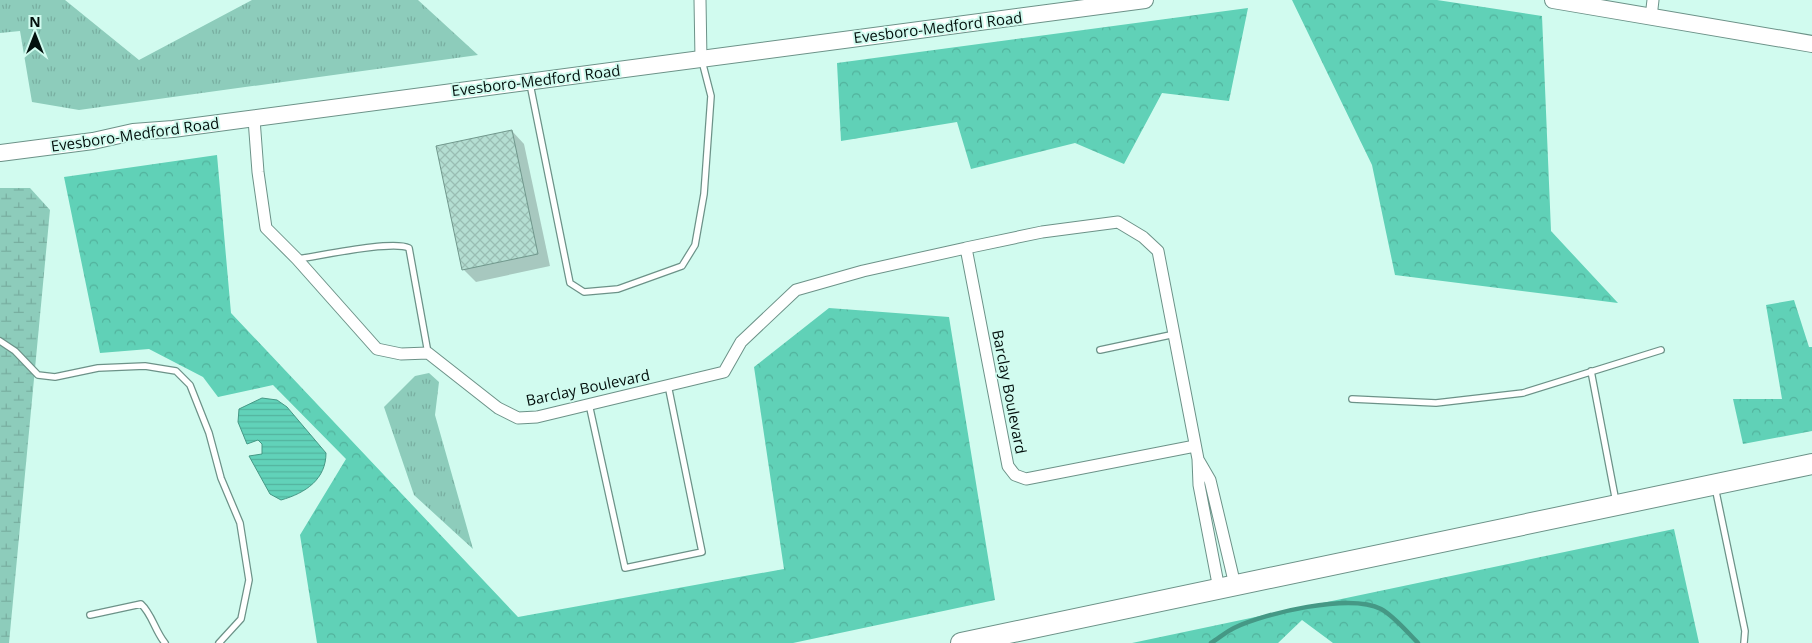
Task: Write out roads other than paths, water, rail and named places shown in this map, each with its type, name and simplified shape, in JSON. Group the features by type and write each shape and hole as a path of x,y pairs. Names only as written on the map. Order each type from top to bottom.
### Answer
{"highway":[{"path":"961,643 1812,464"}],"street":[{"path":"700,0 701,59"},
{"name":"Evesboro-Medford Road","path":"0,153 93,141 133,132 254,119 1145,0"},
{"path":"1553,0 1812,44"},
{"path":"1651,17 1654,0"},
{"path":"254,119 258,172 266,228 298,260 377,349 401,354 428,354"},
{"name":"Barclay Boulevard","path":"428,354 498,408 518,418 538,417 724,372 741,342 796,290 863,271 966,248 1042,232 1118,222 1143,237 1158,250 1196,446 1199,485 1227,587"},
{"name":"Barclay Boulevard","path":"966,248 1008,466 1015,475 1026,480 1196,446"},
{"name":"Barclay Boulevard","path":"1198,459 1210,480 1227,587"}],"lane":[{"path":"529,82 570,283 584,292 618,289 682,266 695,245 704,194 711,96 701,59"},
{"path":"298,260 403,245 409,248 428,354"},
{"path":"1100,350 1175,334"},
{"path":"0,341 15,351 38,375 55,376 98,368 145,366 176,371 190,386 209,433 221,478 240,523 249,580 241,619 219,643"},
{"path":"1352,399 1457,402 1523,393 1661,350"},
{"path":"1591,371 1616,504"},
{"path":"589,404 625,568 702,552 668,386"},
{"path":"1714,485 1745,631 1744,643"},
{"path":"90,615 141,604 147,610 157,633 165,643"}],"waterway":[{"path":"1211,643 1234,628 1266,616 1308,607 1349,603 1381,609 1396,620 1418,643"}]}
